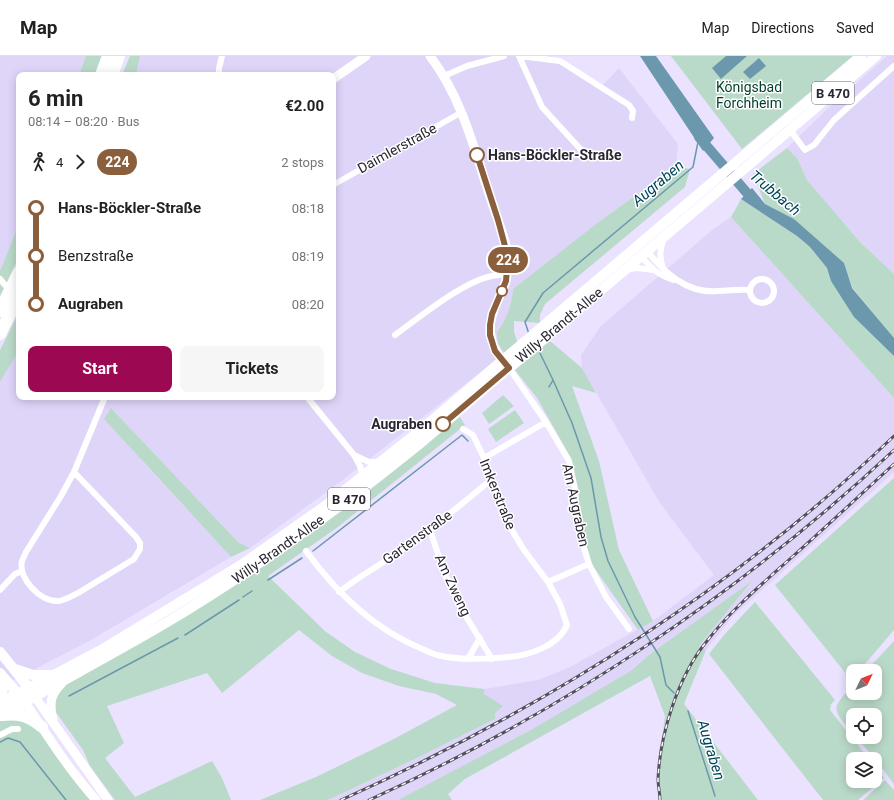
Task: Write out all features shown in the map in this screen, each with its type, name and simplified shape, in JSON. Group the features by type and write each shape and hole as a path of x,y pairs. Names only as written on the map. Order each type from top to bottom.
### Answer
{"highway":[{"path":"102,72 108,56"},
{"path":"113,72 119,56"},
{"path":"0,310 16,278"},
{"path":"1,332 16,302"},
{"path":"0,675 2,688 0,697"},
{"path":"1,712 27,695"},
{"path":"1,712 23,715 35,721 42,727"}],"main road":[{"path":"336,77 366,56"},
{"path":"430,56 444,76 462,112 505,241 508,257 507,274 504,288 492,314 490,325 492,343 495,351 506,364"},
{"name":"B 470","path":"716,185 750,164 787,126 861,56"},
{"name":"B 470","path":"716,185 743,156 787,126 876,56"},
{"name":"Willy-Brandt-Allee","path":"545,331 624,271 641,250 666,236 716,185"},
{"name":"Willy-Brandt-Allee","path":"27,695 55,674 101,650 241,565 291,531 520,353 716,185"},
{"path":"0,310 16,307"},
{"name":"Willy-Brandt-Allee","path":"27,695 64,682 165,623 229,583 293,539 378,478 506,364"},
{"path":"0,652 14,668 42,727 87,790 96,800"},
{"path":"14,668 33,675 55,674"},
{"path":"0,675 27,695 55,725 108,800"},
{"path":"55,725 52,713 51,698 64,682"}],"street":[{"path":"219,72 222,56"},
{"path":"444,76 467,66 504,56"},
{"path":"519,56 560,62 629,105 633,111 632,118"},
{"path":"519,56 542,107 584,153"},
{"path":"787,126 805,150 810,148 834,120 894,66"},
{"name":"Daimlerstraße","path":"336,183 462,112"},
{"path":"664,269 660,256 661,246 666,236"},
{"path":"641,250 678,281"},
{"path":"641,250 653,270"},
{"path":"624,271 632,268 653,270 668,279 678,281 694,288 713,291 731,289 749,290"},
{"path":"395,335 451,296 475,282 491,276 507,274"},
{"path":"762,278 770,281 774,288 774,292 770,300 759,303 753,299 749,290 753,282 762,278"},
{"path":"0,279 5,285 16,291"},
{"name":"Am Augraben","path":"506,364 546,422 569,461 576,489 578,528 589,564 606,597 629,629"},
{"path":"74,472 136,537 140,543 140,549 134,559 90,586 58,601 49,599 35,590 24,578 22,561 74,472 104,400"},
{"path":"308,400 354,455 362,473 360,478"},
{"path":"484,458 546,422"},
{"name":"Imkerstraße","path":"463,429 473,435 484,458 507,522 524,550 548,582 560,604 568,625 564,632 548,645 532,652 517,656 492,659"},
{"path":"354,455 369,462 382,461"},
{"name":"Gartenstraße","path":"339,592 353,581 400,552 430,530 492,479"},
{"name":"Am Zweng","path":"430,530 444,572 459,605 492,659"},
{"path":"306,551 323,574 362,614 402,641 437,655 492,659"},
{"path":"548,582 589,564"},
{"path":"0,590 15,574 22,571"},
{"path":"468,658 480,638"},
{"path":"0,735 12,729 18,729"}],"shaded area":[{"path":"0,56 86,56 80,72 16,72 16,231 0,271"},
{"path":"140,56 548,56 562,60 603,85 619,68 678,144 676,166 596,224 513,289 511,306 497,332 505,353 340,482 250,548 238,542 111,408 142,461 231,557 91,640 16,679 0,685 0,382 16,355 16,400 336,400 336,72 137,72"},
{"path":"887,56 894,56 894,274 860,242 807,180 797,158 787,148 827,109"},
{"path":"731,217 894,398 894,472 733,616 706,650 699,646 751,582 650,654 632,670 531,730 412,794 398,800 328,800 495,719 484,694 484,689 538,680 568,668 653,621 714,575 660,503 582,368 581,355 601,326 712,230"}],"green space":[{"path":"86,56 102,56 96,72 80,72"},
{"path":"130,56 140,56 137,72 123,72"},
{"name":"Königsbad Forchheim","path":"671,56 853,56 742,149"},
{"path":"787,148 797,158 807,180 860,242 894,274 894,338 852,287 848,276 794,219 765,204 753,174"},
{"path":"676,166 690,169 685,187 545,304 540,315 540,323 514,321 514,332 518,344 505,353 498,344 497,332 508,312 513,289 596,224"},
{"path":"741,199 797,236 810,247 827,268 831,281 894,356 894,398 731,217"},
{"path":"16,231 16,263 0,296 0,271"},
{"path":"16,318 16,355 0,382 0,350"},
{"path":"550,341 582,368 596,393 572,386 599,461 619,550 653,621 638,630 590,562 580,518 571,458 537,398 515,370"},
{"path":"503,395 514,406 489,424 482,413"},
{"path":"111,408 238,542 250,548 231,557 104,419"},
{"path":"515,410 524,423 496,442 488,429"},
{"path":"460,417 465,425 338,527 268,576 326,632 355,652 391,669 435,683 484,689 484,694 503,706 495,713 495,719 328,800 260,800 316,777 392,740 457,705 436,694 399,686 362,673 332,656 299,630 222,693 207,673 107,706 124,743 105,758 135,797 212,761 222,778 231,800 115,800 90,766 83,750 55,711 56,695 64,686 200,604 332,518 397,469"},
{"path":"894,478 894,630 865,664 846,664 846,674 775,585"},
{"path":"752,581 699,646 706,650 684,704 758,800 658,800 659,764 665,716 650,676 465,779 448,794 452,800 398,800 531,730 632,670 650,654"},
{"path":"755,602 835,700 831,704 830,710 846,730 846,744 857,744 863,752 846,752 846,788 872,788 858,800 823,800 709,654 724,635"},
{"path":"894,641 894,784 882,768 882,752 869,752 862,744 882,744 882,708 846,708 846,725 836,709 840,700 846,693 846,700 882,700 882,664 873,664"},
{"path":"0,690 35,724 91,800 0,800"},
{"path":"885,780 894,790 894,800 863,800 876,788 882,788 882,783"}],"water":[{"path":"640,56 656,56 714,138 703,151"},
{"path":"726,56 747,56 721,79 712,68"},
{"path":"759,58 766,66 750,79 743,72"},
{"path":"752,188 765,204 794,219 844,263 852,288 894,338 894,356 854,317 831,281 827,268 810,247 797,236 741,199"}],"waterway":[{"name":"Trubbach","path":"699,137 747,193 756,201"},
{"name":"Augraben","path":"529,334 525,322 543,293 693,167 698,142"},
{"name":"Augraben","path":"538,349 572,423 591,478 601,537 608,561 635,617 660,657 666,685 674,693"},
{"name":"Augraben","path":"549,387 553,380"},
{"path":"313,551 462,435 468,441"},
{"path":"268,580 302,558"},
{"path":"243,597 252,591"},
{"path":"185,635 239,600"},
{"path":"69,696 178,638"},
{"name":"Augraben","path":"688,711 715,796"},
{"path":"0,742 8,738 20,742 66,800"}],"railway":[{"path":"341,800 416,765 490,726 563,685 633,642 702,595 768,545 832,492 894,436"},
{"path":"369,800 440,766 510,729 578,689 645,646 711,601 774,553 835,503 894,450"},
{"path":"660,800 658,779 662,743 672,706 679,688 697,655 716,630 747,598 894,464"}],"bus line":[{"name":"224","path":"443,424 509,368 495,351 490,335 492,314 506,281 508,257 505,241 477,155"}],"place":[{"name":"Hans-Böckler-Straße","path":"477,155"},
{"name":"Augraben","path":"443,424"}]}
